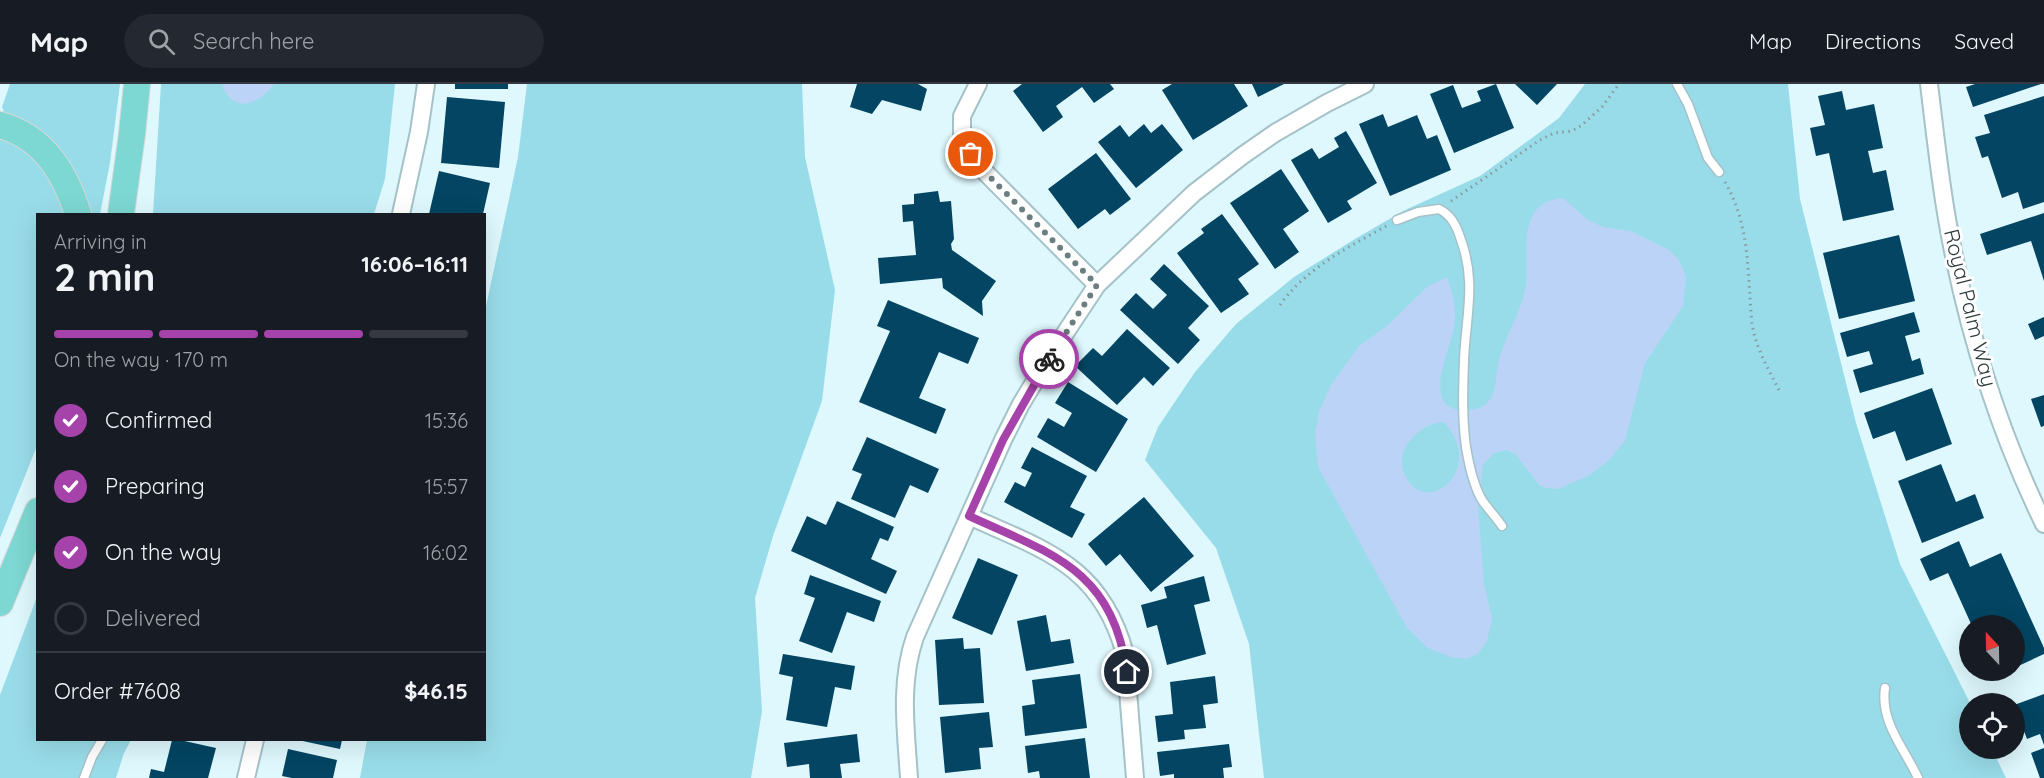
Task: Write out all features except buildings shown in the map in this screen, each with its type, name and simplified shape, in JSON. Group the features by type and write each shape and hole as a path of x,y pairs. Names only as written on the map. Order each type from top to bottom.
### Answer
{"main road":[{"path":"121,213 137,84"},
{"path":"0,125 9,127 36,142 56,163 71,192 78,213"},
{"path":"0,603 36,516"}],"street":[{"path":"401,213 419,132 426,84"},
{"path":"978,84 962,116 962,140 980,167 1097,285"},
{"path":"909,778 904,689 909,654 969,516 1022,405 1052,353 1097,285 1194,193 1275,133 1365,84"},
{"name":"Royal Palm Way","path":"1929,84 1942,189 1954,256 1970,322 2004,430 2044,524"},
{"path":"969,516 1054,555 1082,576 1105,604 1125,654 1135,778"},
{"path":"246,778 255,741"}],"lane":[{"path":"1677,84 1688,104 1708,158 1719,172"},
{"path":"1397,220 1418,212 1439,209 1449,215 1456,224 1470,268 1463,400 1466,448 1471,471 1482,501 1502,525"},
{"path":"1886,688 1884,697 1890,725 1918,778"},
{"path":"84,778 101,741"}],"path":[{"path":"1439,209 1539,140 1554,133 1572,131 1582,125 1602,107 1619,84"},
{"path":"1719,172 1738,209 1747,246 1752,323 1756,341 1780,392"},
{"path":"1280,305 1303,278 1354,244 1397,220"}],"shaded area":[{"path":"10,84 120,84 110,163 100,213 86,213 2,107"},
{"path":"161,84 395,84 385,179 374,213 153,213"},
{"path":"222,84 274,84 261,97 246,104 232,100 226,94"},
{"path":"527,84 802,84 805,157 835,290 822,401 773,536 755,598 762,711 751,778 360,778 367,741 486,741 486,306 518,157"},
{"path":"1585,84 1788,84 1800,199 1856,423 1900,564 1965,693 1959,693 1959,759 1997,759 2006,778 1264,778 1249,644 1216,548 1145,460 1158,427 1195,372 1236,324 1294,277 1403,211 1480,176 1559,118"},
{"path":"6,139 32,149 71,213 36,213 36,448 0,538 0,140"},
{"path":"1563,198 1588,220 1603,227 1631,231 1669,250 1679,260 1686,277 1683,306 1645,363 1625,441 1609,460 1590,475 1558,489 1540,486 1516,455 1507,450 1494,453 1483,465 1478,504 1484,584 1492,618 1487,641 1478,654 1465,659 1451,657 1428,648 1407,628 1318,467 1315,434 1319,411 1331,385 1359,346 1388,325 1427,287 1447,277 1454,302 1455,317 1441,378 1442,398 1448,406 1458,410 1476,409 1486,404 1494,391 1504,344 1524,294 1528,230 1531,218 1538,208 1548,201","holes":["1444,422 1456,440 1459,456 1456,471 1449,482 1439,490 1427,492 1415,488 1406,477 1402,465 1403,453 1410,441 1427,426"]},
{"path":"36,600 36,741 130,741 116,778 0,778 0,695"}],"way so far":[{"path":"971,154 980,167 1097,285 1049,359"}],"route":[{"path":"1049,359 1003,440 969,516 1054,555 1082,576 1105,604 1113,620 1125,654 1127,672"}]}
